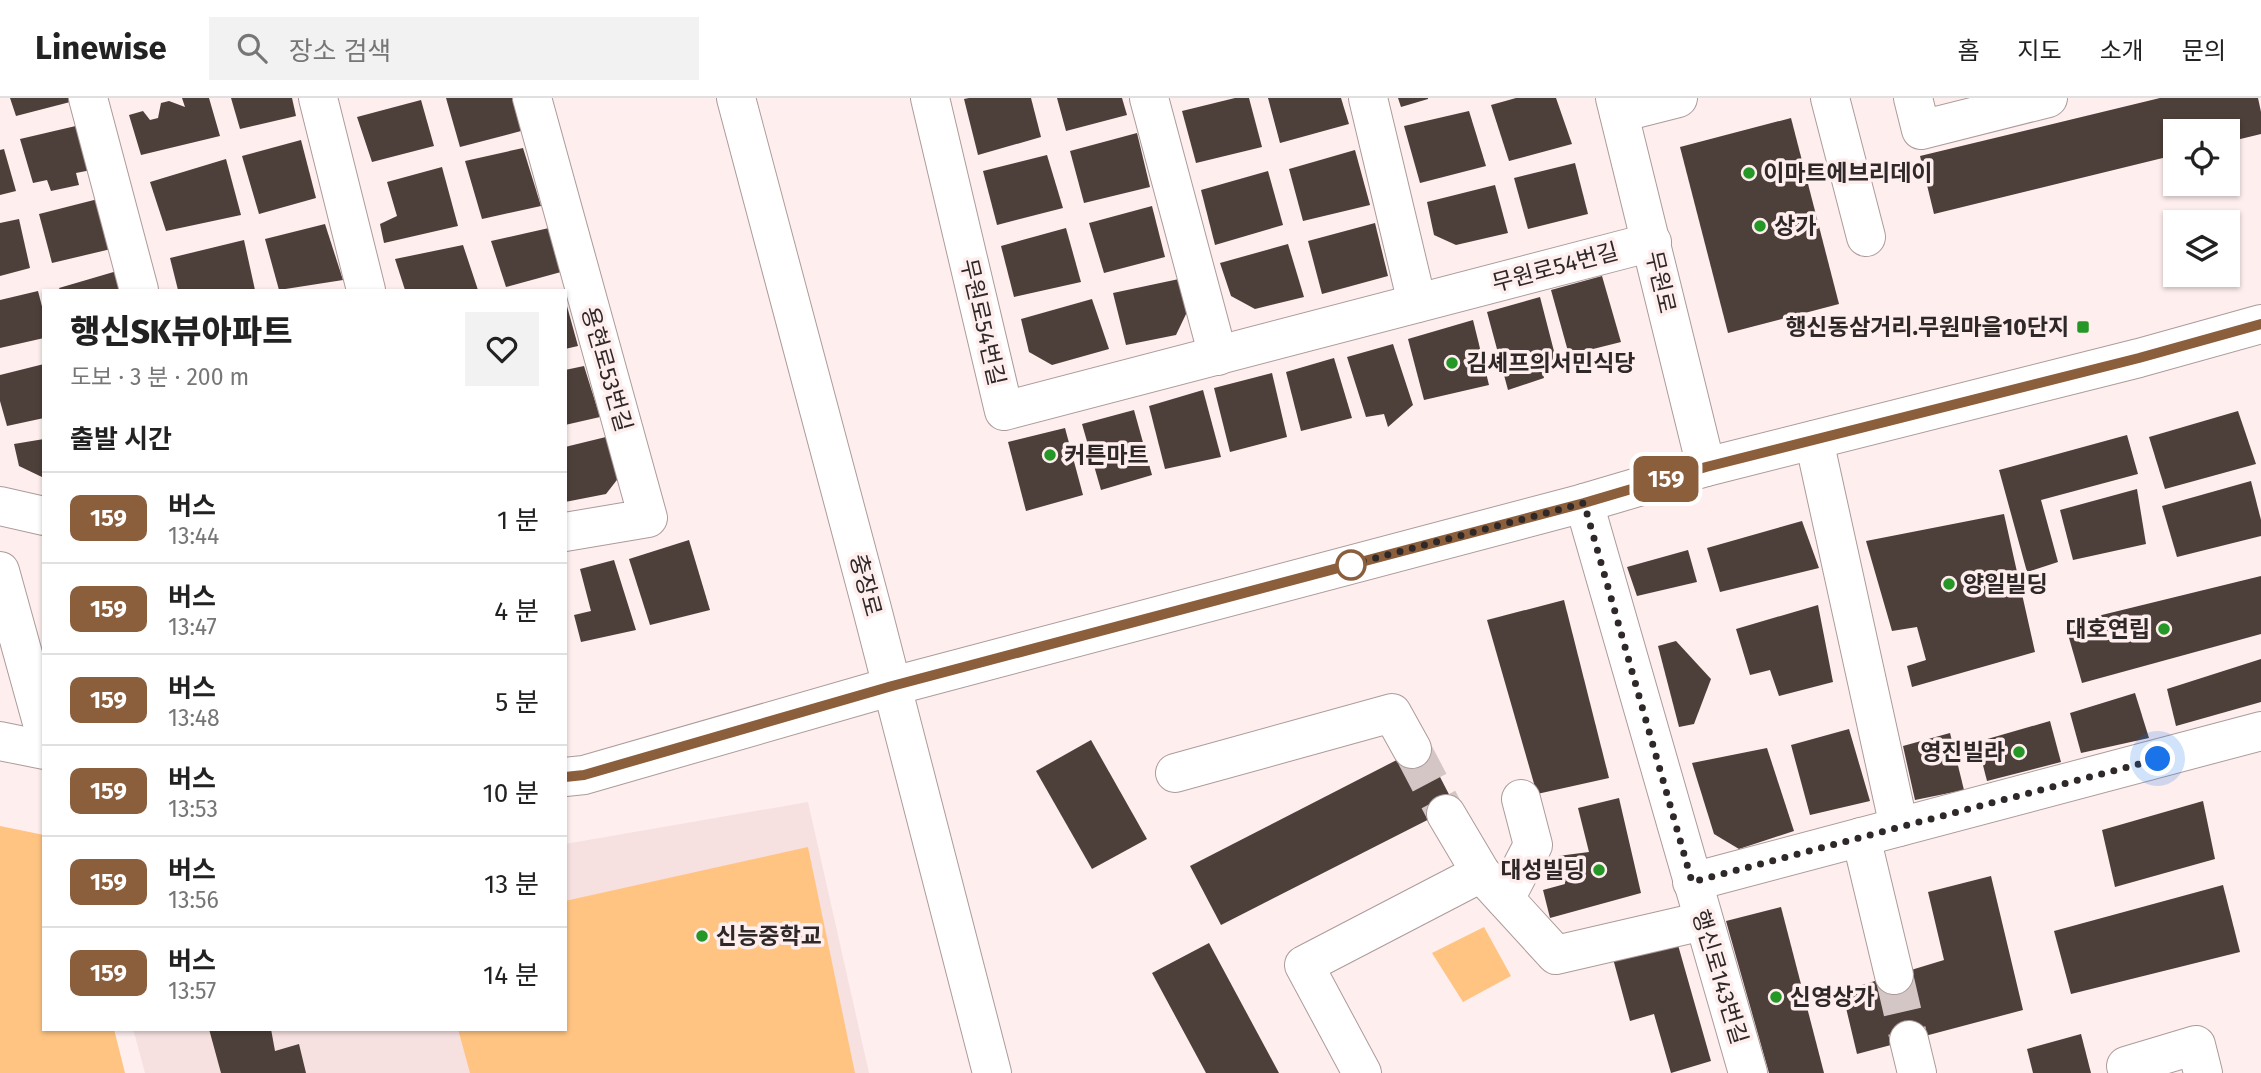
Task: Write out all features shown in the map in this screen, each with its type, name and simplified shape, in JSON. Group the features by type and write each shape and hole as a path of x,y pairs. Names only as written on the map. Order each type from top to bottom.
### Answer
{"street":[{"path":"88,98 139,289"},
{"path":"318,98 366,289"},
{"name":"용현로53번길","path":"532,98 648,518 567,532"},
{"name":"충장로","path":"736,98 992,1073"},
{"name":"무원로54번길","path":"930,98 1004,411 1652,242"},
{"path":"1149,98 1218,356"},
{"path":"1368,98 1417,303"},
{"path":"1617,106 1678,98"},
{"path":"1830,98 1866,237"},
{"path":"1913,98 1922,130 2048,98"},
{"name":"무원로","path":"1617,106 1706,467"},
{"path":"567,777 584,775 892,686 1584,503 1706,467 2260,328"},
{"path":"1814,440 1899,827"},
{"path":"1584,503 1692,882"},
{"path":"0,506 42,516"},
{"path":"0,570 42,723"},
{"path":"1175,773 1392,713 1412,749"},
{"name":"행신로143번길","path":"1748,1073 1692,882 2261,731"},
{"path":"0,741 42,750"},
{"path":"1362,1073 1304,965 1493,886 1533,845 1521,799"},
{"path":"1446,814 1493,886 1556,955 1703,921"},
{"path":"1861,838 1894,975"},
{"path":"2126,1066 2196,1045 2203,1073"}],"shaded area":[{"name":"신능중학교","path":"808,802 869,1073 145,1073 134,1031 567,1031 567,844"},
{"path":"0,826 42,835 42,1031 114,1031 125,1073 0,1073"},
{"name":"신능중학교","path":"808,847 855,1073 470,1073 459,1031 567,1031 567,901"},
{"path":"1484,927 1511,976 1463,1002 1432,953"}],"building":[{"path":"10,98 73,98 74,101 16,116"},
{"path":"182,98 209,98 220,136 141,155 129,115 143,111 150,120 158,118 161,103 169,101 185,107"},
{"path":"231,98 292,98 296,116 240,129"},
{"path":"446,98 512,98 521,131 460,147"},
{"path":"1031,98 1041,137 978,155 964,99"},
{"path":"1057,98 1122,98 1127,115 1066,131"},
{"path":"1235,98 1249,98 1262,147 1196,163 1182,111"},
{"path":"1268,98 1341,98 1349,124 1280,143"},
{"path":"1398,98 1428,98 1428,99 1401,107"},
{"path":"1516,98 1556,98 1572,144 1509,161 1491,105"},
{"path":"2160,98 2258,98 2261,112 2261,134 2240,139 2240,119 2163,119 2163,158 1934,214 1920,156"},
{"path":"421,100 434,146 372,162 357,117"},
{"path":"1469,111 1486,166 1420,183 1404,126"},
{"name":"상가","path":"1791,118 1839,304 1728,333 1680,147"},
{"path":"80,125 91,170 76,173 79,185 51,191 47,180 33,183 20,139"},
{"path":"1137,133 1150,187 1084,203 1070,151"},
{"path":"301,140 316,198 259,214 242,156"},
{"path":"523,148 541,206 482,219 465,161"},
{"path":"4,149 16,191 0,195 0,150"},
{"path":"1355,150 1370,205 1303,221 1289,169"},
{"path":"1047,155 1063,208 997,225 983,171"},
{"path":"226,159 241,215 166,231 150,182"},
{"path":"1575,163 1588,214 1528,229 1514,178"},
{"path":"442,167 458,226 384,243 380,224 397,216 387,182"},
{"path":"1268,171 1283,225 1215,245 1201,190"},
{"path":"1495,185 1508,233 1456,245 1434,235 1427,202"},
{"path":"98,199 111,249 52,263 39,214"},
{"path":"1152,206 1165,257 1104,273 1089,223"},
{"path":"19,219 30,268 0,276 0,223"},
{"path":"1375,223 1388,276 1322,294 1308,241"},
{"path":"325,224 343,280 279,289 265,239"},
{"path":"549,228 561,272 506,287 491,241"},
{"path":"1066,228 1081,282 1014,297 1001,246"},
{"path":"244,240 255,289 178,289 170,258"},
{"path":"1288,244 1304,297 1255,309 1231,296 1220,263"},
{"path":"463,245 478,289 405,289 395,259"},
{"path":"117,271 122,289 60,289"},
{"path":"1602,276 1621,342 1569,355 1551,290"},
{"path":"1179,279 1187,312 1176,335 1126,345 1113,293"},
{"path":"38,291 42,306 42,338 0,348 0,300"},
{"path":"1540,297 1556,359 1541,363 1544,378 1508,390 1487,312"},
{"path":"1092,299 1109,349 1052,365 1029,352 1021,319"},
{"path":"567,306 578,346 567,349"},
{"path":"1473,320 1489,385 1424,400 1408,339"},
{"path":"1393,344 1413,405 1388,427 1384,414 1366,417 1347,357"},
{"path":"1334,358 1352,418 1301,431 1286,372"},
{"path":"42,364 42,418 7,426 0,401 0,375"},
{"path":"584,366 600,417 567,425 567,370"},
{"path":"1272,373 1287,437 1230,452 1214,388"},
{"path":"1203,390 1221,457 1165,469 1149,406"},
{"path":"1134,410 1152,475 1101,490 1082,424"},
{"path":"2238,411 2256,464 2165,489 2149,437"},
{"path":"1065,428 1083,495 1026,511 1008,442"},
{"path":"2127,435 2138,474 2041,500 2058,562 2027,572 1999,470"},
{"path":"610,436 620,476 606,494 567,502 567,447"},
{"path":"42,439 42,477 19,466 14,444"},
{"path":"2251,481 2261,520 2261,536 2177,557 2162,506"},
{"path":"2137,489 2146,544 2073,560 2060,510"},
{"name":"양일빌딩","path":"2004,514 2035,652 1912,687 1907,666 1926,660 1917,627 1892,631 1866,541"},
{"path":"1802,521 1819,568 1720,592 1707,548"},
{"path":"689,540 710,610 650,625 629,559"},
{"path":"1688,550 1697,582 1637,596 1627,567"},
{"path":"614,560 636,630 581,642 574,615 591,611 580,569"},
{"name":"대호연립","path":"2261,576 2261,634 2082,683 2065,624"},
{"path":"1564,600 1609,778 1537,794 1487,620"},
{"path":"1818,605 1833,682 1779,696 1770,670 1750,675 1736,629"},
{"path":"1676,641 1711,679 1694,724 1679,727 1658,646"},
{"path":"2261,659 2261,702 2176,726 2167,689"},
{"path":"2135,693 2149,738 2081,753 2070,713"},
{"name":"영진빌라","path":"2050,721 2061,762 1987,781 1977,742"},
{"path":"1849,729 1870,801 1810,815 1791,745"},
{"path":"1950,733 1964,790 1915,800 1903,746"},
{"path":"1091,740 1147,839 1092,869 1036,771"},
{"path":"1424,746 1455,806 1221,925 1190,866"},
{"path":"1767,748 1794,831 1739,849 1714,834 1692,763"},
{"name":"대성빌딩","path":"1619,798 1641,893 1550,918 1543,890 1565,884 1558,856 1589,852 1578,808"},
{"path":"2203,801 2215,859 2115,887 2102,830"},
{"path":"1991,876 2023,1010 1857,1054 1842,991 1944,960 1928,892"},
{"path":"2223,885 2240,952 2071,994 2054,931"},
{"name":"신영상가","path":"1781,907 1824,1073 1769,1073 1726,921"},
{"path":"1676,938 1711,1061 1671,1073 1654,1014 1630,1021 1612,955"},
{"path":"1209,943 1279,1073 1206,1073 1152,973"},
{"path":"210,1031 271,1031 275,1051 299,1044 306,1073 221,1073"},
{"path":"2081,1034 2091,1073 2033,1073 2027,1049"}],"tunnel":[{"path":"1412,749 1446,814"},
{"path":"1894,975 1909,1040"}],"bus line":[{"name":"159","path":"567,777 584,775 892,686 1584,503 1706,467 2139,358 2261,324"}],"place":[{"name":"이마트에브리데이","path":"1749,173"},
{"name":"상가","path":"1760,226"},
{"name":"행신동삼거리.무원마을10단지","path":"2083,327"},
{"name":"김셰프의서민식당","path":"1452,363"},
{"name":"커튼마트","path":"1050,455"},
{"name":"양일빌딩","path":"1949,584"},
{"name":"대호연립","path":"2164,629"},
{"name":"영진빌라","path":"2019,752"},
{"name":"대성빌딩","path":"1599,870"},
{"name":"신능중학교","path":"702,936"},
{"name":"신영상가","path":"1776,997"}],"route":[{"path":"1351,565 1345,566 1584,503 1692,882 2158,759"}]}
